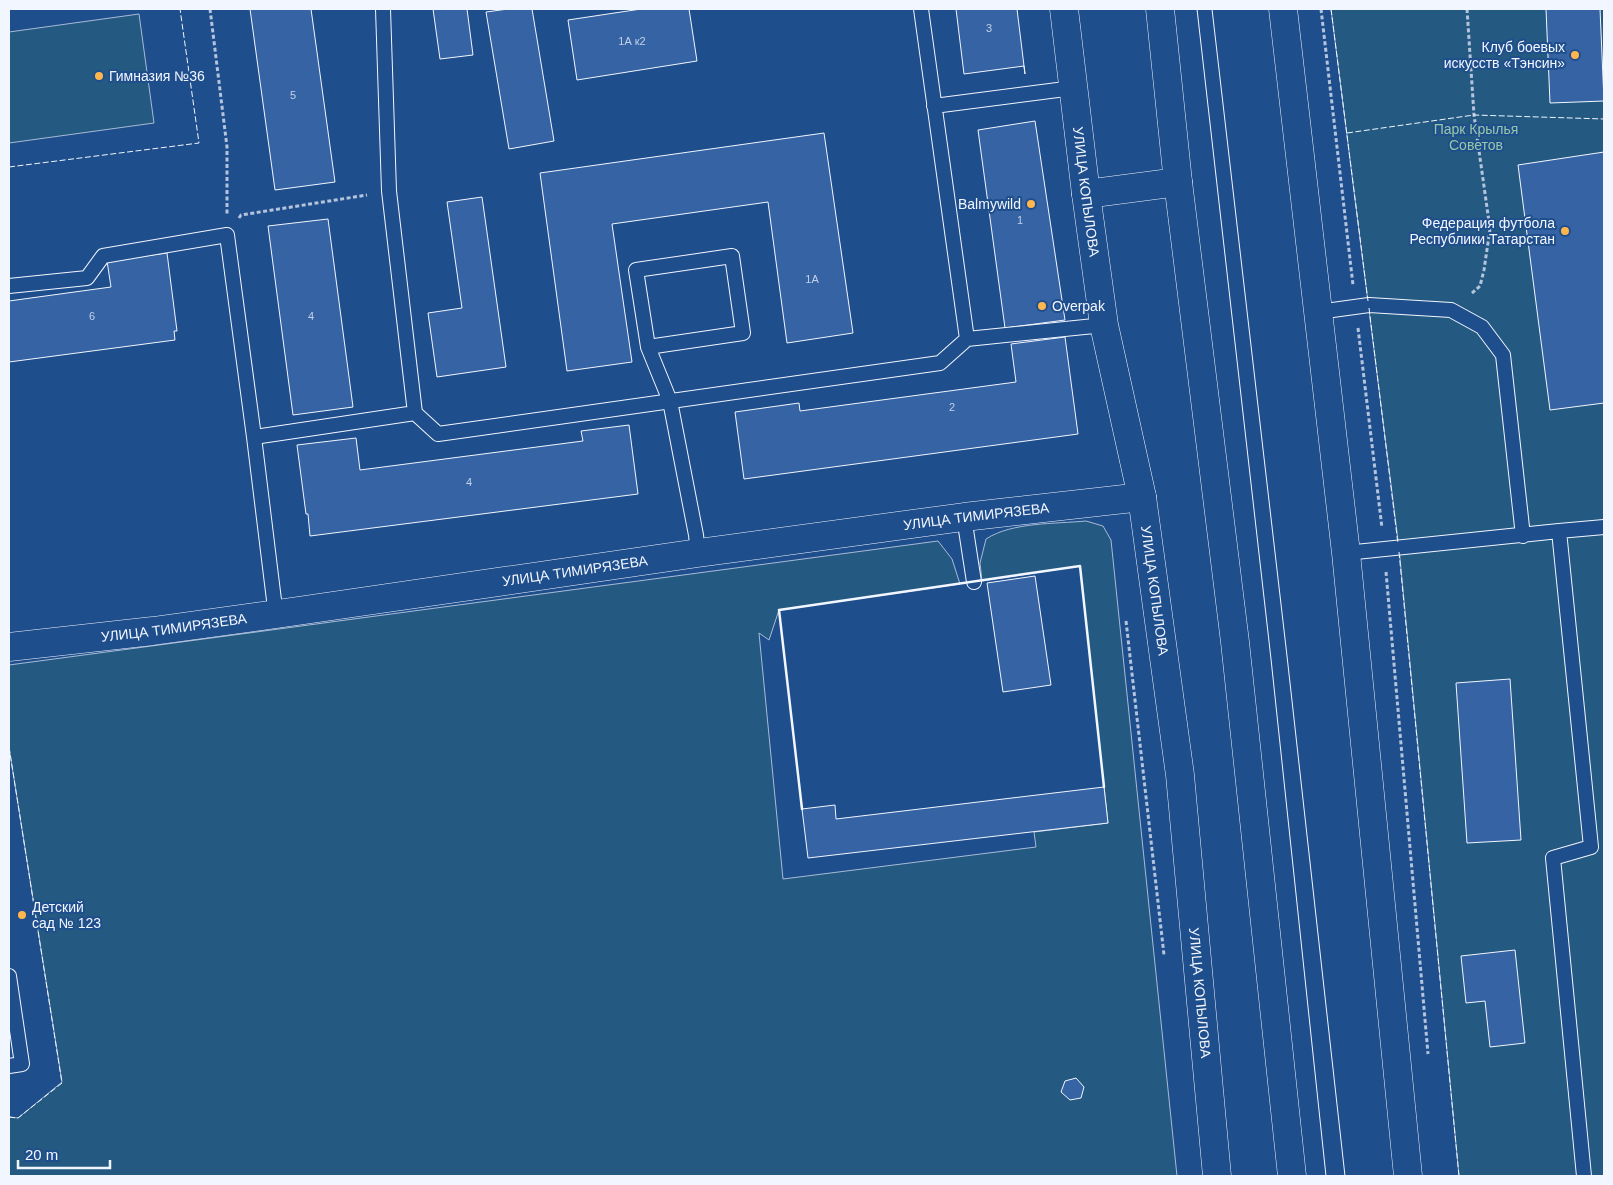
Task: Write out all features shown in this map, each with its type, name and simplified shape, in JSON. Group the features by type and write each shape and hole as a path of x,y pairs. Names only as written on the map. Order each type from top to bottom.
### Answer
{"street":[{"name":"УЛИЦА КОПЫЛОВА","path":"1064,9 1104,325 1142,497 1180,775 1217,1176"},
{"path":"1160,9 1178,182 1235,642 1292,1176"},
{"path":"1283,9 1346,553 1408,1176"},
{"path":"1086,194 1178,182"},
{"name":"УЛИЦА ТИМИРЯЗЕВА","path":"9,647 153,631 964,517 1142,497"}],"lane":[{"path":"383,9 389,191 415,413 438,434 940,363 966,339 1104,325"},
{"path":"920,9 966,339"},
{"path":"934,106 1073,88"},
{"path":"9,286 87,278 103,256 227,235 277,614"},
{"path":"648,347 743,333 732,256 636,270 648,347 670,401 698,553"},
{"path":"1318,312 1369,305 1451,310 1482,328 1502,356 1522,536"},
{"path":"254,437 415,413"},
{"path":"964,517 974,582"},
{"path":"1346,553 1604,527"},
{"path":"1559,531 1591,846 1553,858 1584,1176"},
{"path":"9,976 22,1064 9,1066"}],"path":[{"path":"210,9 227,147 227,235"},
{"path":"1321,9 1384,550 1428,1055"},
{"path":"1451,310 1480,286 1490,229 1474,115 1467,9"},
{"path":"227,235 241,215 389,191"},
{"path":"1126,615 1164,958"}],"green space":[{"name":"Парк Крылья Советов","path":"1331,9 1604,9 1604,1176 1459,1176 1399,548"},
{"path":"139,14 154,123 9,143 9,32"},
{"path":"1086,521 1103,526 1111,540 1177,1176 9,1176 9,1117 18,1118 62,1082 9,747 9,665 938,541 952,559 960,584 779,610 769,640 759,633 783,879 1036,847 1034,832 1108,823 1080,566 982,581 980,563 986,539 996,533 1034,525"}],"building":[{"path":"250,9 311,9 335,182 275,190"},
{"path":"433,9 467,9 473,55 440,59"},
{"path":"508,9 532,9 554,141 509,149 486,12"},
{"path":"641,9 689,9 697,61 577,80 568,20"},
{"path":"956,9 1017,9 1025,74 1024,66 964,74"},
{"name":"Клуб боевых искусств «Тэнсин»","path":"1546,9 1600,9 1604,101 1550,103"},
{"path":"1035,121 1065,320 1005,328 978,130"},
{"path":"824,133 853,333 787,343 768,202 612,224 632,362 567,371 540,173"},
{"name":"Федерация футбола Республики Татарстан","path":"1604,152 1604,403 1550,410 1518,165"},
{"path":"482,197 506,367 437,377 428,313 462,308 447,202"},
{"path":"328,219 353,407 293,415 268,226"},
{"path":"167,253 177,331 174,331 175,340 9,362 9,301 111,287 107,261"},
{"path":"1065,337 1078,434 744,479 735,412 799,403 800,411 1016,382 1011,344"},
{"path":"629,425 638,494 310,536 297,445 356,438 360,470 583,441 581,431"},
{"path":"1035,576 1051,685 1003,692 987,583"},
{"path":"1510,679 1521,840 1467,843 1456,683"},
{"path":"1104,787 1108,823 808,858 802,809 835,805 836,819"},
{"path":"1515,950 1525,1043 1490,1047 1485,1001 1466,1003 1461,956"},
{"path":"1076,1078 1084,1087 1081,1098 1070,1100 1061,1092 1065,1081"}],"tram line":[{"path":"1197,9 1271,659 1326,1176"},
{"path":"1212,9 1345,1176"}],"fence":[{"path":"9,167 199,143 180,9"},
{"path":"1331,9 1368,301"},
{"path":"1347,133 1474,115 1604,119"},
{"path":"1369,308 1398,544"},
{"path":"1399,552 1459,1176"},
{"path":"9,747 62,1083 18,1118 9,1117"}],"wall":[{"path":"802,809 779,610 1080,566 1104,787"}],"place":[{"name":"Клуб боевых искусств «Тэнсин»","path":"1575,55"},
{"name":"Гимназия №36","path":"99,76"},
{"name":"Balmywild","path":"1031,204"},
{"name":"Федерация футбола Республики Татарстан","path":"1565,231"},
{"name":"Overpak","path":"1042,306"},
{"name":"Детский сад № 123","path":"22,915"}]}
